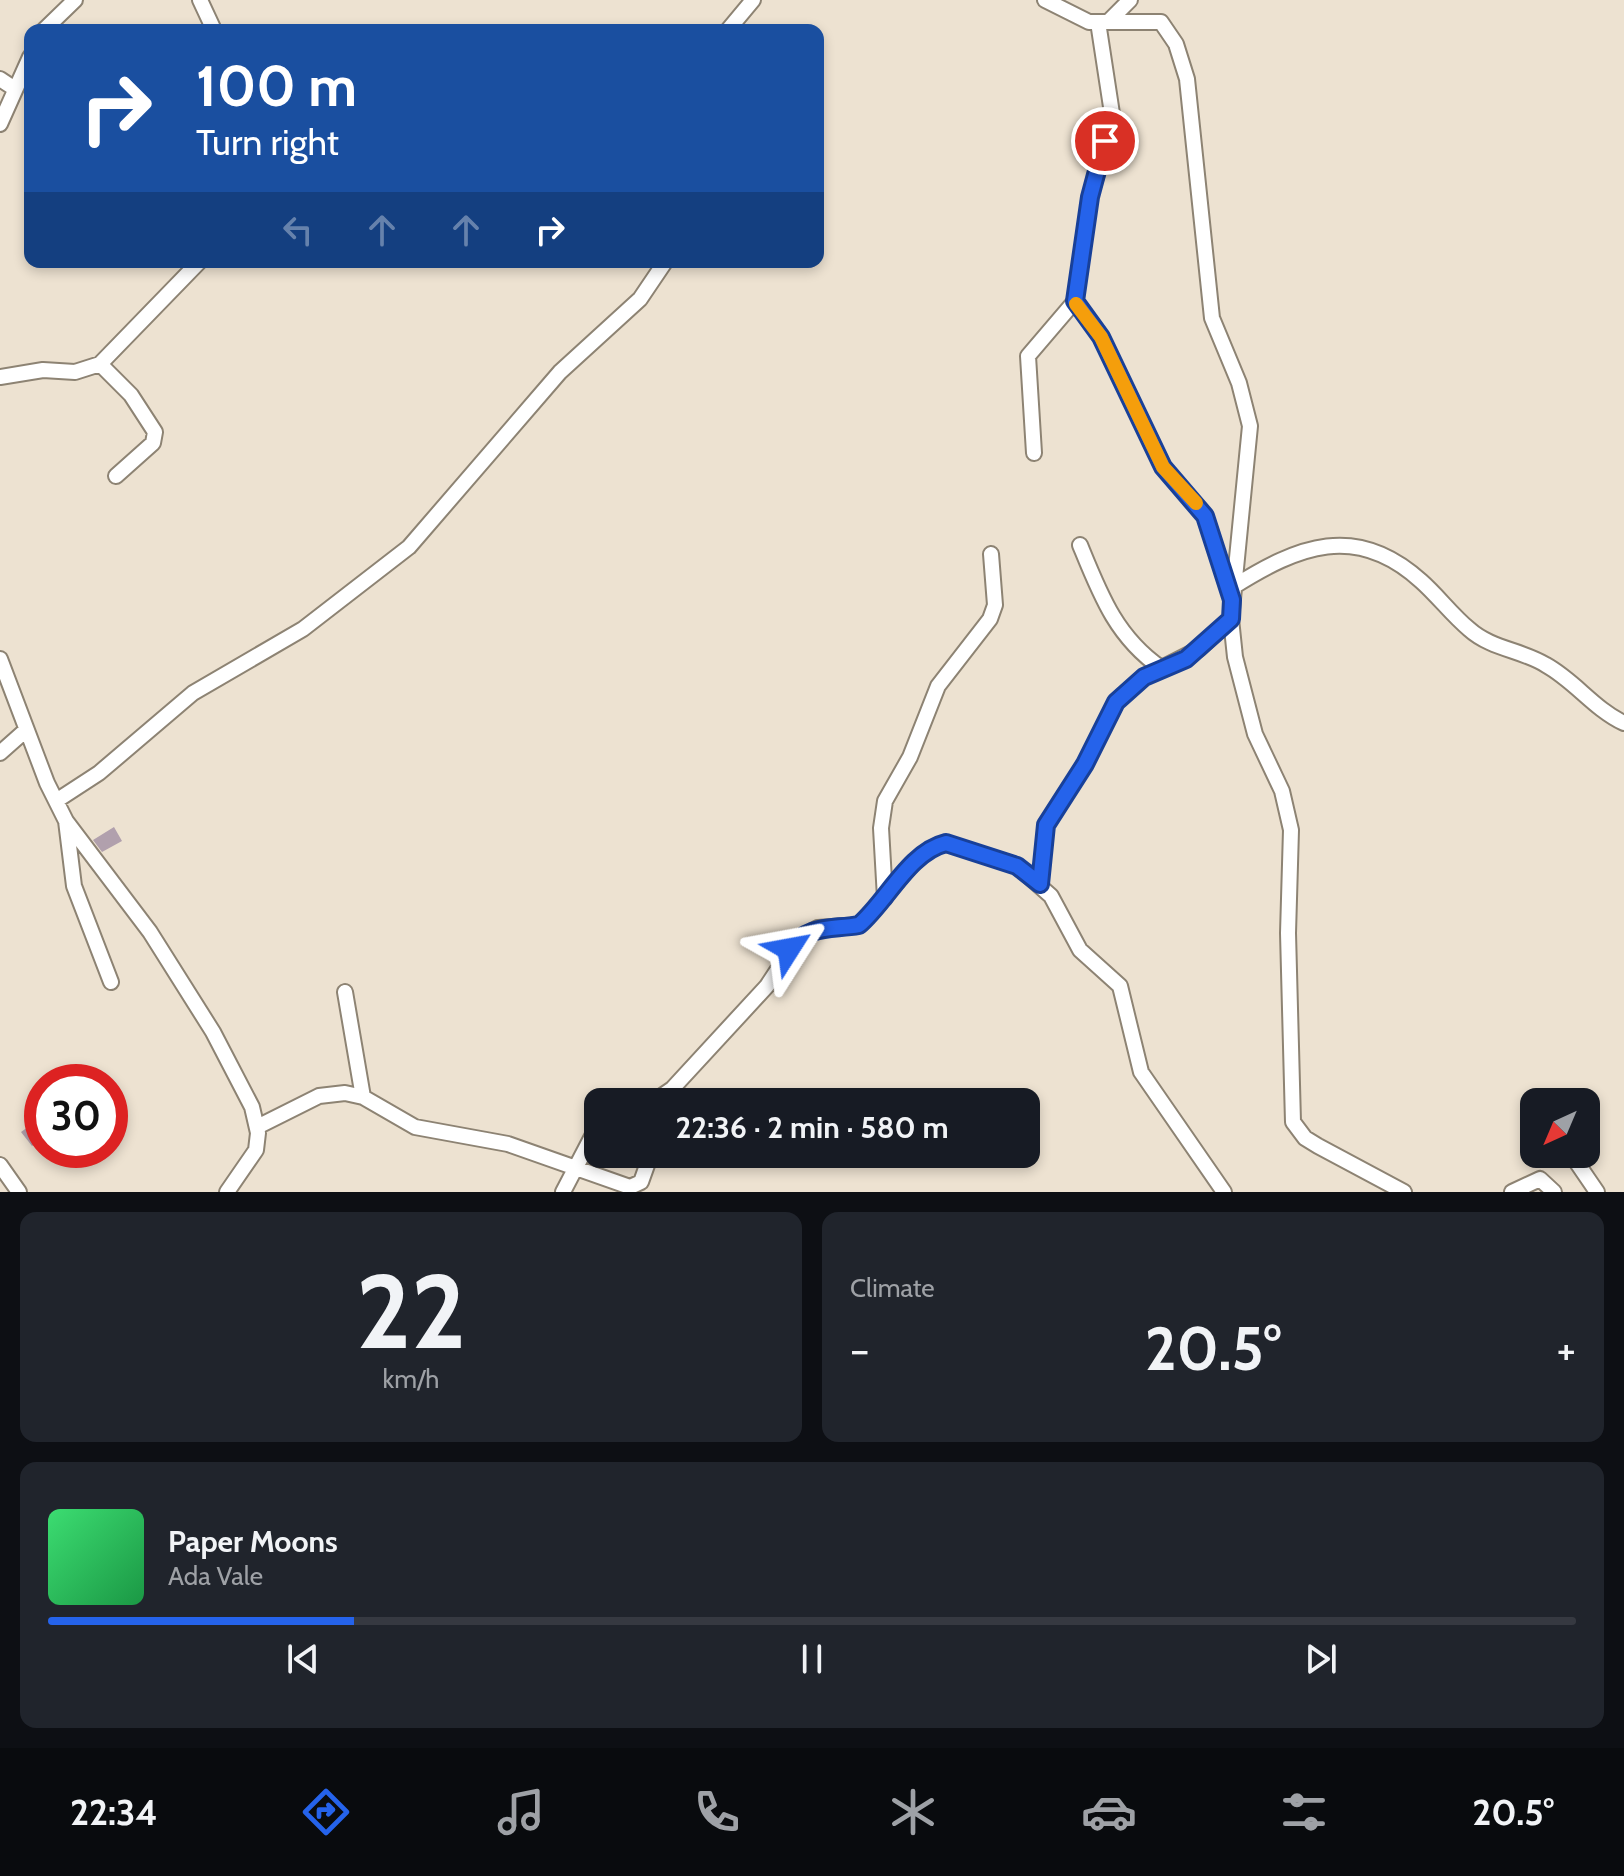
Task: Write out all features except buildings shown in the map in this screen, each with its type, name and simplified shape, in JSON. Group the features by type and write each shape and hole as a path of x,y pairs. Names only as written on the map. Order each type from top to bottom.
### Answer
{"street":[{"path":"50,24 75,0"},
{"path":"200,0 211,24"},
{"path":"733,24 753,0"},
{"path":"1104,22 1130,0"},
{"path":"1050,3 1075,18 1104,22 1161,22 1176,44 1187,79 1212,318 1239,383 1250,426 1231,619 1239,683 1255,734 1282,791 1291,830 1288,933 1293,1122 1305,1138 1404,1192"},
{"path":"1034,453 1028,356 1075,301 1090,197 1113,120 1104,22"},
{"path":"0,124 24,70"},
{"path":"0,79 15,89"},
{"path":"0,377 43,370 75,372 100,364 193,268"},
{"path":"56,801 90,780 193,693 303,629 409,547 560,372 640,299 661,268"},
{"path":"1075,301 1101,337 1163,467 1205,516 1233,594"},
{"path":"100,364 131,395 155,432 153,443 116,476"},
{"path":"1233,594 1273,562 1305,548 1326,544 1369,550 1420,580 1471,631 1547,665 1593,704 1624,723"},
{"path":"1080,545 1100,596 1118,629 1141,654 1161,668"},
{"path":"885,898 881,828 885,801 910,757 938,686 990,619 995,605 991,554"},
{"path":"1040,884 1043,841 1052,813 1085,764 1116,702 1144,677 1186,659 1231,619"},
{"path":"0,659 26,730 66,821 150,932 213,1032 252,1107 257,1127 256,1150 227,1192"},
{"path":"0,753 26,730"},
{"path":"66,821 74,886 111,982"},
{"path":"675,1088 767,986 798,939 818,928 859,925 920,857 935,845 946,843 1017,866 1051,896 1080,950 1120,986 1141,1072 1224,1192"},
{"path":"345,992 363,1097"},
{"path":"257,1127 319,1096 345,1093 363,1097 415,1127 508,1144 575,1165 630,1187 637,1186 648,1168"},
{"path":"563,1192 584,1149"},
{"path":"0,1165 19,1192"},
{"path":"1579,1168 1591,1190"},
{"path":"1512,1192 1540,1179 1554,1192"}],"slow traffic":[{"path":"1076,304 1101,337 1163,467 1196,503"}],"route":[{"path":"789,949 806,932 859,925 920,857 935,845 953,844 1017,866 1040,884 1046,825 1085,764 1116,702 1144,677 1186,659 1231,619 1232,600 1205,516 1163,467 1101,337 1080,313 1075,301 1074,288 1090,197 1105,141"}]}
